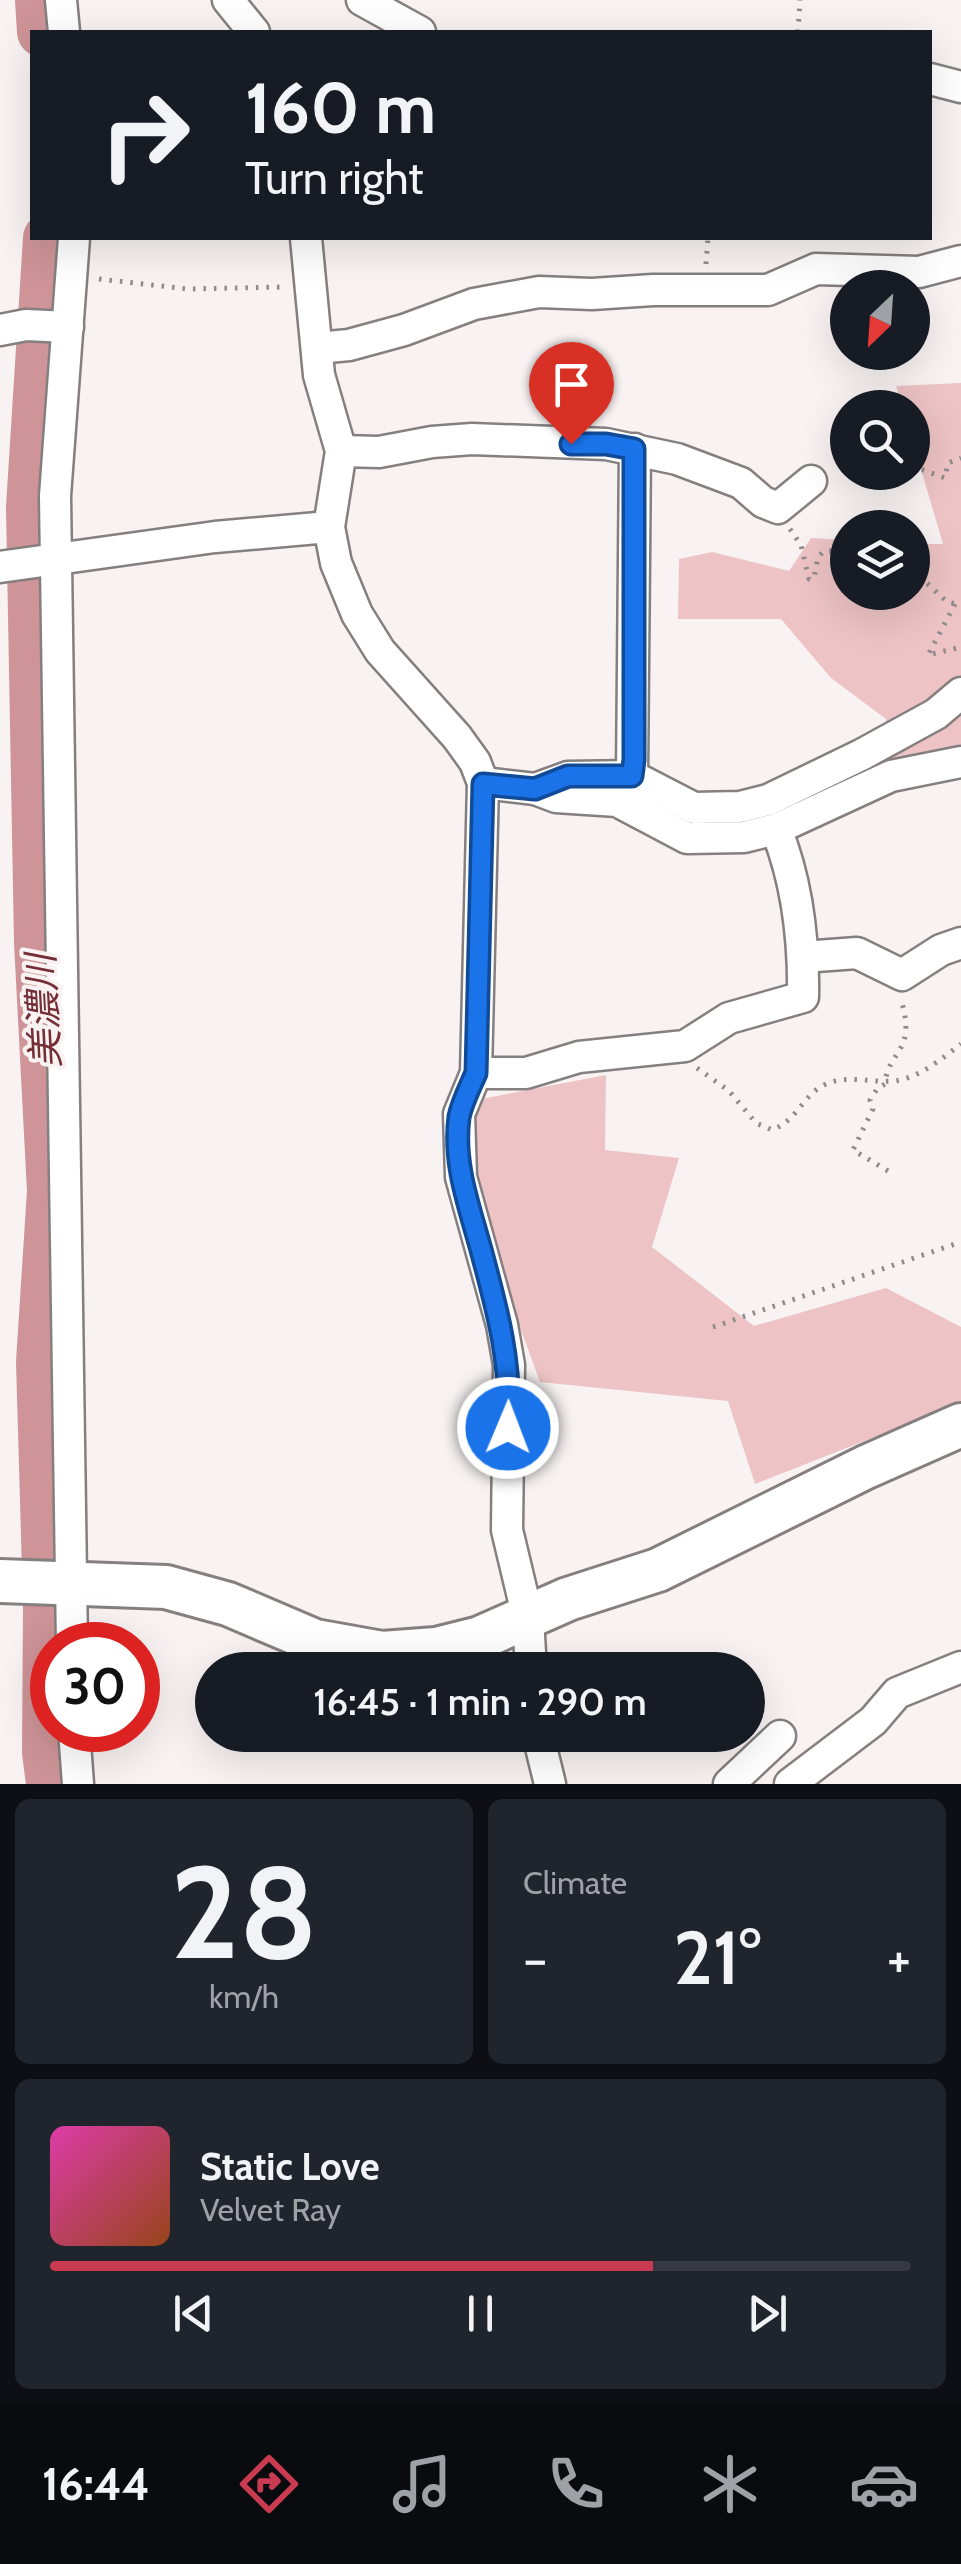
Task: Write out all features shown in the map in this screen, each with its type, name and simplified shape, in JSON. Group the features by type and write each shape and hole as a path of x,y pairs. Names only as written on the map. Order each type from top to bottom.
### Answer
{"street":[{"path":"62,0 64,30"},
{"path":"228,0 252,30"},
{"path":"362,0 416,30"},
{"path":"932,79 961,86"},
{"path":"72,1622 55,496 74,240"},
{"path":"306,240 319,376 340,450 329,527 336,563 357,614 380,651 457,737 483,784 476,1073 460,1114 461,1177 502,1325 509,1365 507,1530 528,1618 530,1652"},
{"path":"317,348 349,345 474,304 539,292 768,290 816,270 919,272 961,261"},
{"path":"13,328 68,327"},
{"path":"340,450 379,452 472,439 606,444 676,459 741,484 763,502 778,508 811,480"},
{"path":"632,776 634,449"},
{"path":"0,567 215,536 329,527"},
{"path":"535,789 568,776 632,776 694,808 740,807 768,800 936,714 961,693"},
{"path":"483,784 617,801 688,838 744,837 776,829 891,776 961,762"},
{"path":"476,1073 526,1073 578,1056 680,1047 728,1018 803,997 804,957 787,857 776,829"},
{"path":"804,957 857,953 907,973 941,950 961,942"},
{"path":"0,1581 166,1588 228,1604 315,1641 382,1653 436,1649 480,1638 568,1599 658,1570 866,1467 961,1425"},
{"path":"790,1784 873,1721 897,1693 961,1667"},
{"path":"729,1784 780,1736"},
{"path":"76,1752 78,1784"},
{"path":"542,1752 550,1784"}],"path":[{"path":"798,30 800,0"},
{"path":"72,274 188,288 245,290 310,284"},
{"path":"930,473 945,478 948,463 961,458"},
{"path":"778,508 801,544 808,579 814,578 818,557 830,551"},
{"path":"930,586 946,602 958,605 928,655 961,647"},
{"path":"887,1080 885,1073 906,1038 898,972"},
{"path":"680,1047 704,1074 729,1091 756,1123 772,1130 788,1124 820,1087 836,1081 911,1076 961,1044"},
{"path":"887,1080 870,1100 873,1109 853,1150 888,1170"},
{"path":"713,1327 961,1242"}],"shaded area":[{"path":"961,383 961,747 884,763 886,719 831,678 781,619 678,619 679,559 712,552 789,571 811,538 830,539 830,610 930,610 930,544 943,544 927,490 930,390 897,390 896,386"},
{"path":"606,1075 605,1150 679,1158 652,1247 754,1326 886,1288 961,1327 961,1403 755,1484 728,1401 540,1382 468,1185 476,1100"}],"waterway":[{"name":"美濃川","path":"40,0 42,30"},
{"name":"美濃川","path":"48,240 31,507 39,942 52,1191 41,1362 48,1604 47,1752 51,1784"}],"route":[{"path":"508,1428 509,1365 502,1325 466,1206 459,1144 460,1114 476,1073 483,784 535,789 568,776 632,776 634,760 634,449 571,444"}]}
